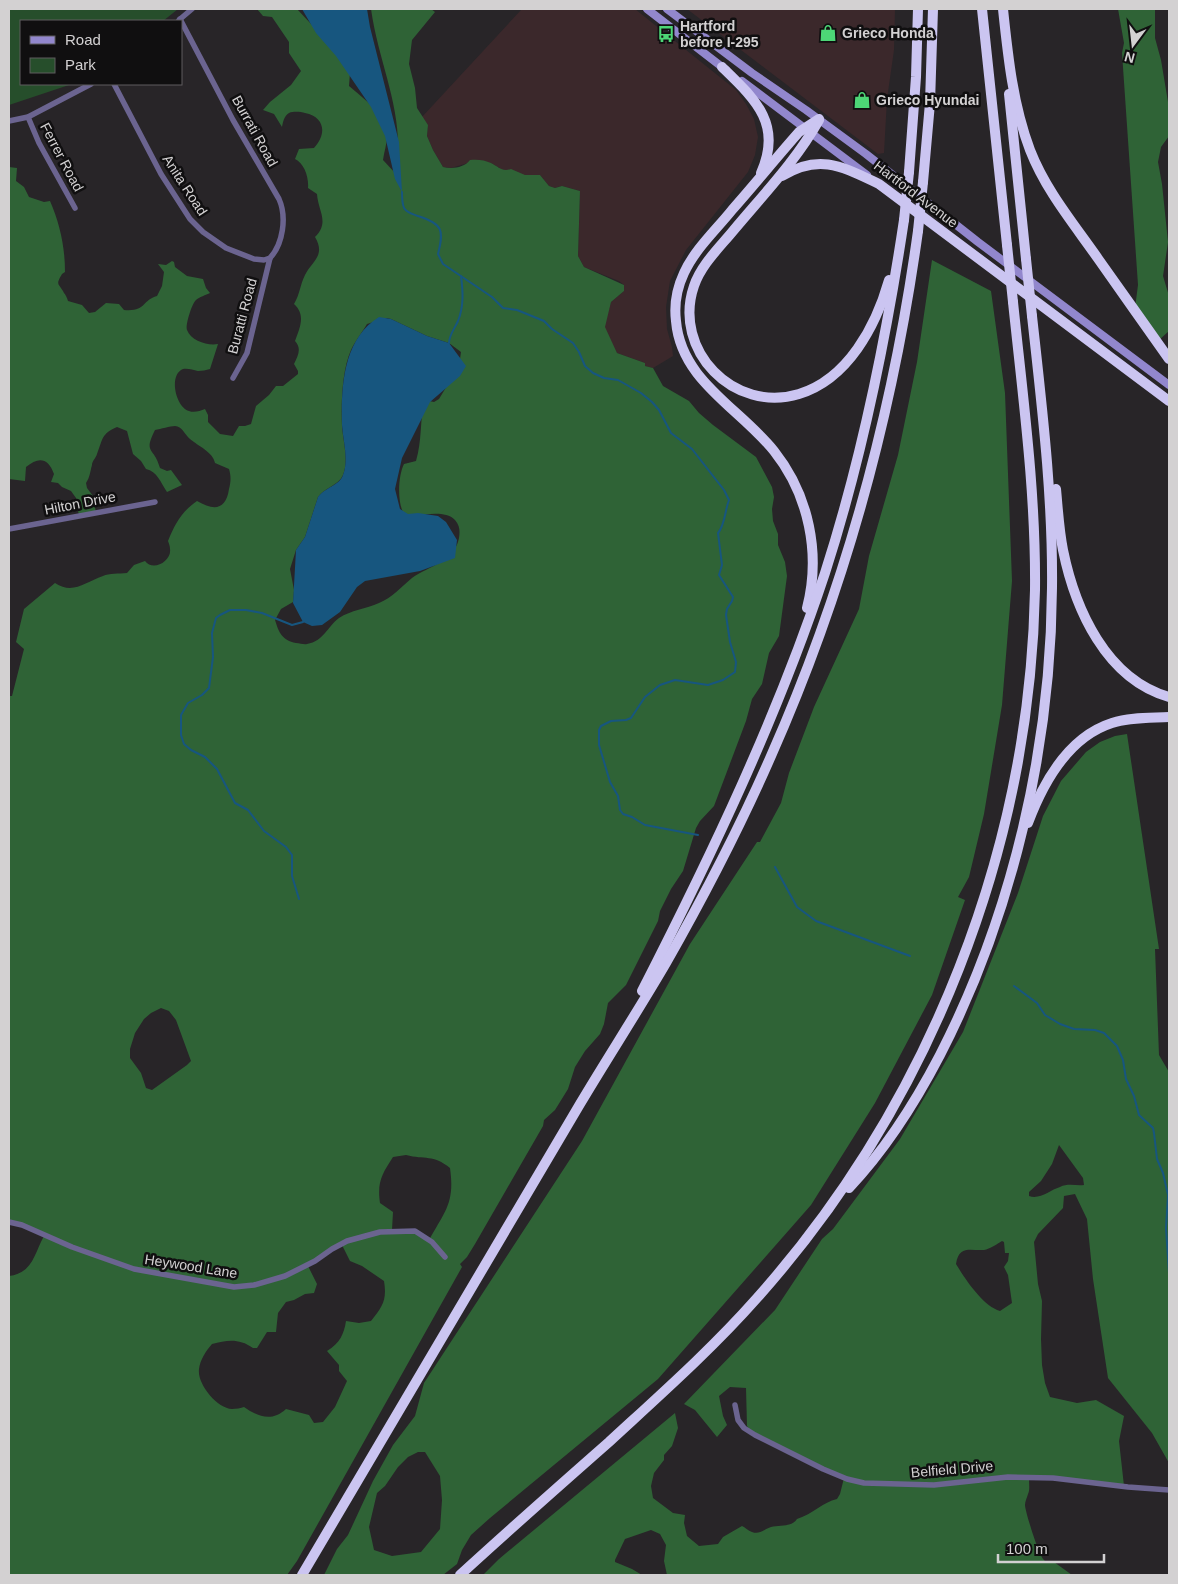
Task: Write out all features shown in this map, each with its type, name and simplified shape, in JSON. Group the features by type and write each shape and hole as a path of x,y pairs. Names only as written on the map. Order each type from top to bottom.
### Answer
{"highway":[{"path":"613,1049 695,888 751,765 781,693 825,572 861,447 884,346 904,220 916,76 918,9"},
{"path":"302,1575 667,961 721,862 773,753 811,658 845,560 880,435 902,333 918,231 923,182 930,103 933,9"},
{"path":"460,1575 709,1349 773,1280 828,1209 857,1167 888,1116 917,1063 942,1010 971,938 987,889 1012,789 1028,688 1035,586 1032,482 982,9"},
{"path":"1003,9 1007,45 1019,113 1026,139 1041,173 1059,205 1169,359"},
{"path":"828,1209 858,1178 902,1120 958,1020 999,912 1013,864 1031,788 1046,690 1050,640 1052,589 1051,513 1041,400 1010,111 1007,45"},
{"path":"722,67 758,104 766,122 769,135 767,154 764,167 754,185"},
{"path":"781,693 811,590 813,552 806,514 793,480 774,451 692,369 681,345 676,318 678,292 687,266 754,185 819,119"},
{"path":"808,131 802,148 704,266 694,287 690,311 690,326 694,340 700,354 709,367 727,384 745,393 780,398 810,390 832,375 853,354 867,335 879,310 891,273 904,220"},
{"path":"770,186 782,176 799,168 821,163 842,167 879,184"},
{"name":"Hartford Avenue","path":"879,184 1169,401"},
{"path":"1041,400 1054,470 1063,548 1072,586 1082,612 1094,635 1116,664 1142,685 1169,697"},
{"path":"1013,864 1033,810 1046,783 1058,764 1074,747 1092,732 1113,723 1169,717"}],"main road":[{"name":"Hartford Avenue","path":"647,9 879,184"},
{"name":"Hartford Avenue","path":"667,9 752,73 819,119 978,242 1169,385"}],"street":[{"path":"178,20 192,9"},
{"name":"Burrati Road","path":"182,27 282,207 283,224 277,247 270,258"},
{"path":"9,121 28,117 89,85"},
{"name":"Anita Road","path":"115,85 161,174 190,219 203,232 226,248 254,259 264,260 270,258"},
{"name":"Ferrer Road","path":"28,117 39,143 75,208"},
{"name":"Buratti Road","path":"233,378 247,353 270,258"},
{"name":"Hilton Drive","path":"9,529 155,502"},
{"name":"Heywood Lane","path":"9,1222 22,1224 72,1247 134,1269 234,1287 254,1285 285,1276 310,1264 347,1241 380,1232 415,1230 432,1242 445,1257"},
{"name":"Belfield Drive","path":"735,1405 738,1420 749,1432 823,1469 864,1483 934,1485 1008,1477 1053,1478 1169,1490"}],"shaded area":[{"path":"522,9 635,9 736,90 754,119 758,137 755,155 748,172 686,250 670,281 666,307 667,329 673,356 653,368 644,366 645,363 617,353 604,327 611,302 624,291 624,285 619,281 584,267 578,256 580,191 562,186 555,188 549,186 540,175 525,176 501,169 491,163 468,163 451,168 443,167 427,136 428,125 422,117"},
{"path":"687,9 895,9 894,50 887,99 884,153 878,154"}],"green space":[{"path":"9,9 178,9 164,20 20,20 20,85 69,85 9,105"},
{"path":"257,9 297,9 341,56 350,73 349,86 379,114 383,121 386,128 387,142 383,160 396,174 398,152 395,110 371,9 431,9 435,12 412,40 409,64 415,88 417,108 428,125 427,136 433,150 443,167 458,167 465,165 470,160 484,160 503,169 511,169 525,175 540,175 549,186 555,188 562,186 580,191 578,256 584,267 624,285 624,291 611,302 605,327 617,353 645,363 645,366 653,368 663,386 689,401 713,425 756,457 772,487 774,497 773,521 778,534 778,545 785,562 787,576 779,636 769,653 762,684 752,699 746,721 714,806 696,828 683,871 660,911 658,921 626,985 608,1003 600,1034 585,1051 575,1067 568,1089 555,1110 544,1120 543,1126 475,1244 460,1264 462,1267 297,1561 287,1575 9,1575 9,1276 17,1274 28,1267 44,1236 9,1222 9,696 12,696 24,649 16,642 24,609 55,583 73,588 105,575 127,573 134,565 145,561 148,564 157,565 165,561 170,553 168,541 183,514 197,501 214,507 222,505 227,496 231,479 229,469 215,463 208,452 190,439 180,427 171,426 155,430 150,443 151,450 160,468 167,471 171,470 182,485 167,492 156,475 146,469 133,454 127,431 117,427 103,437 86,483 93,496 96,513 79,516 76,498 71,491 58,483 51,482 54,474 52,468 42,460 35,461 26,467 25,481 9,479 9,167 17,168 16,181 24,187 29,197 44,202 50,201 57,218 64,254 65,272 60,278 59,284 68,301 82,305 89,313 95,312 106,303 119,304 124,310 140,308 157,296 162,286 164,272 158,264 166,265 172,261 175,267 187,276 203,279 210,293 194,302 187,330 192,337 200,342 218,344 210,369 198,371 183,369 178,372 175,384 177,398 184,409 189,411 205,409 208,415 208,422 220,434 233,436 239,426 251,424 256,406 276,386 283,386 298,374 294,364 299,349 295,341 301,317 298,308 294,304 305,275 319,254 315,237 322,226 322,216 317,194 308,188 308,179 305,171 295,159 299,149 314,148 321,137 322,127 317,118 312,115 293,112 286,116 282,127 274,114 263,110 291,85 301,71 289,53 289,42 272,17 263,16","holes":["387,318 391,319 427,336 449,343 461,352 459,366 439,399 434,402 424,400 416,461 404,464 400,475 399,489 400,503 404,514 450,516 458,524 459,538 457,546 447,558 412,578 384,601 339,618 321,637 313,642 306,644 296,643 287,640 282,635 275,620 281,609 293,602 294,590 290,569 296,550 305,537 318,497 341,478 345,469 346,457 342,426 344,377 348,358 354,343 367,324","161,1008 169,1011 176,1020 191,1061 152,1090 146,1088 141,1073 130,1058 130,1049 135,1033 144,1019","406,1155 434,1159 450,1168 450,1199 429,1240 413,1231 392,1230 393,1212 380,1203 379,1189 381,1179 393,1157","342,1245 350,1261 362,1266 384,1281 385,1293 383,1302 371,1321 359,1323 346,1321 341,1338 327,1351 339,1365 339,1371 347,1381 335,1407 323,1422 314,1423 309,1415 286,1409 276,1416 265,1417 244,1407 226,1408 214,1400 201,1381 199,1369 202,1359 212,1344 238,1341 257,1348 267,1332 276,1332 278,1313 286,1302 305,1294 314,1293 317,1284 308,1266"]},
{"path":"1118,9 1155,9 1155,38 1161,60 1169,108 1169,136 1161,147 1158,162 1168,242 1163,276 1169,296 1169,331 1159,340 1135,308 1138,285 1122,53 1124,43"},
{"path":"932,260 991,291 1005,393 1012,581 1002,705 984,814 969,877 958,897 965,900 932,995 875,1103 811,1205 658,1379 471,1535 462,1550 457,1564 443,1575 324,1575 337,1549 348,1535 373,1481 393,1445 415,1416 424,1383 582,1141 690,944 757,842 760,842 781,803 789,773 814,707 859,609 869,556 898,455 917,362","holes":["418,1452 425,1452 440,1476 442,1500 440,1529 421,1552 392,1556 374,1550 369,1527 377,1493 408,1457"]},
{"path":"1127,734 1159,949 1155,949 1159,1055 1169,1072 1169,1463 1152,1433 1108,1378 1093,1279 1087,1219 1075,1194 1064,1196 1063,1208 1038,1234 1034,1242 1038,1284 1042,1301 1041,1339 1045,1383 1050,1397 1077,1403 1096,1400 1124,1416 1119,1441 1124,1486 1029,1479 1029,1491 1025,1505 1039,1551 1045,1561 1054,1562 1072,1575 667,1575 664,1561 666,1545 660,1534 651,1530 625,1539 615,1560 615,1562 642,1575 483,1575 499,1559 675,1413 678,1428 672,1446 664,1455 664,1460 654,1473 651,1486 653,1498 673,1513 685,1515 684,1523 687,1536 699,1546 718,1544 723,1537 742,1526 757,1533 771,1527 789,1525 837,1499 844,1478 753,1434 747,1426 746,1388 730,1387 719,1396 727,1425 717,1437 695,1410 684,1404 775,1310 822,1239 833,1229 900,1139 963,1032 1018,893 1043,816 1061,781 1086,752 1100,742","holes":["1059,1145 1083,1178 1084,1185 1066,1185 1041,1196 1029,1196 1029,1192 1041,1181 1052,1164","1002,1241 1004,1242 1005,1253 1009,1253 1008,1261 1004,1267 1008,1275 1012,1303 1000,1311 987,1304 981,1298 956,1264 957,1258 962,1251 984,1250"]}],"water":[{"path":"302,9 367,9 399,142 402,192 395,179 385,136 371,107 336,56 316,33"},
{"path":"379,317 391,319 427,336 449,343 466,366 460,376 430,402 402,458 395,489 400,509 408,514 418,513 438,516 446,522 457,540 455,558 420,571 365,581 357,587 340,612 322,625 312,626 303,622 293,603 296,550 305,537 318,497 339,481 343,475 346,456 342,425 342,395 347,365 351,351 358,338 367,326"}],"waterway":[{"path":"402,192 405,210 433,222 440,229 441,239 438,254 443,264 492,297 503,308 517,310 544,321 552,329 573,343 585,366 593,373 604,378 618,380 641,393 652,402 659,410 671,433 692,449 724,490 729,500 722,526 718,533 722,565 719,575 733,597 726,615 730,642 736,662 735,672 723,680 708,685 675,680 660,685 645,697 631,718 611,721 601,726 599,730 599,745 610,782 618,796 620,810 623,814 645,825 698,835"},
{"path":"449,343 461,310 463,293 461,276"},
{"path":"299,899 292,876 292,855 286,847 264,831 248,810 235,803 217,769 205,757 184,744 181,735 181,715 188,703 202,695 209,688 213,657 212,633 216,618 230,610 246,610 262,613 292,625 303,622"},
{"path":"775,867 797,907 816,921 910,956"},
{"path":"1014,986 1037,1003 1045,1015 1060,1024 1074,1029 1095,1030 1104,1033 1117,1046 1139,1115 1153,1128 1157,1159 1163,1173 1168,1195 1166,1228 1169,1273"}],"place":[{"name":"Grieco Honda","path":"828,33"},
{"name":"Hartford before I-295","path":"666,34"},
{"name":"Grieco Hyundai","path":"862,100"}]}
